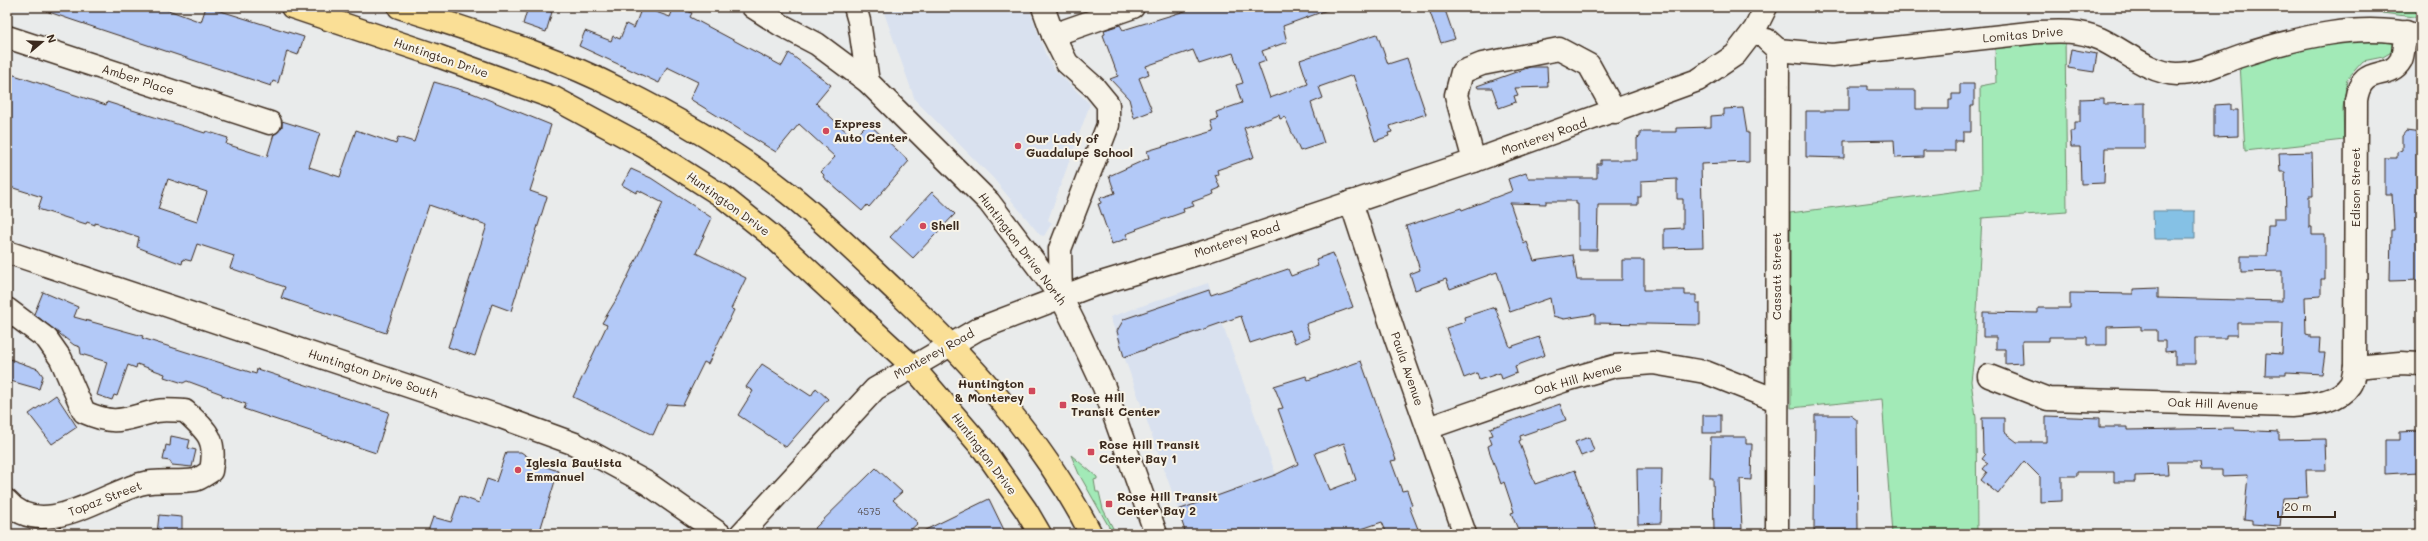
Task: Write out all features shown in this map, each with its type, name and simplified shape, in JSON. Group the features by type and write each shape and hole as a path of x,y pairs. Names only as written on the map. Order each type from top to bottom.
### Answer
{"main road":[{"name":"Huntington Drive","path":"292,7 438,56 554,98 645,147 722,196 773,237 912,366 984,450 1026,510 1040,534"},
{"path":"399,7 569,66 622,90 721,146 788,193 830,229 952,344 1005,406 1050,467 1091,534"}],"street":[{"name":"Huntington Drive North","path":"753,7 817,44 868,82 985,197 1061,297 1104,387 1156,534"},
{"path":"855,7 859,21 868,82"},
{"path":"1043,7 1053,35 1067,63 1094,87 1108,104 1108,125 1060,249 1061,297"},
{"path":"1053,35 1133,7"},
{"name":"Monterey Road","path":"741,534 875,389 912,366 991,323 1061,297 1207,251 1474,161 1614,112 1698,80 1735,55 1755,29 1766,7"},
{"path":"1755,29 1778,50"},
{"name":"Lomitas Drive","path":"1778,50 1832,55 2038,32 2068,31 2099,38 2147,66 2176,74 2203,71 2285,42 2340,31 2380,29 2413,34"},
{"name":"Edison Street","path":"2355,367 2356,100 2358,88 2364,79 2393,69 2401,60 2413,34"},
{"name":"Amber Place","path":"7,37 270,123"},
{"path":"1474,161 1456,95 1462,72 1482,64 1559,49 1589,65 1614,112"},
{"name":"Cassatt Street","path":"1777,534 1776,400 1778,50"},
{"name":"Paula Avenue","path":"1351,202 1428,428 1466,534"},
{"name":"Huntington Drive South","path":"7,252 501,417 575,444 647,483 720,534"},
{"name":"Topaz Street","path":"7,309 47,339 61,359 84,412 103,420 121,420 158,410 185,411 207,430 214,452 211,471 196,480 158,481 139,485 83,508 55,517 34,518 11,506 7,501"},
{"name":"Oak Hill Avenue","path":"1428,428 1563,381 1615,366 1653,363 1705,372 1776,400"},
{"path":"2355,367 2400,363 2421,364"},
{"name":"Oak Hill Avenue","path":"1989,376 2048,399 2292,406 2322,402 2337,397 2350,385 2355,367"}],"shaded area":[{"name":"Our Lady of Guadalupe School","path":"882,7 1029,7 1045,53 1054,69 1090,104 1048,220 1052,223 1044,236 1040,235 993,178 915,100"},
{"path":"1208,283 1297,534 1187,534 1110,317"}],"green space":[{"path":"2382,7 2421,7 2421,18 2382,13"},
{"path":"2065,34 2067,212 1982,218 1975,348 1971,381 1976,418 1977,534 1892,534 1882,399 1791,408 1790,213 1981,188 1980,86 1996,83 1995,45"},
{"path":"2339,37 2392,40 2393,51 2383,57 2363,61 2347,79 2343,108 2344,140 2245,151 2240,63"},
{"path":"1071,455 1097,477 1097,479 1094,480 1096,492 1099,492 1103,509 1116,534 1113,534 1079,474"}],"water":[{"path":"2153,211 2195,211 2195,239 2154,239"}],"building":[{"path":"47,7 127,7 139,11 140,7 160,7 201,22 206,7 208,7 304,37 298,55 287,51 278,83 273,81 271,86 46,11"},
{"path":"528,7 545,7 544,10 552,12 546,32 523,24"},
{"path":"642,7 670,17 674,7 678,7 692,13 690,17 782,66 789,53 831,85 816,103 853,138 868,123 909,161 869,207 867,205 862,211 823,177 824,175 821,172 835,157 799,124 776,152 690,99 698,82 667,67 659,83 579,46 585,31 611,41 613,36 620,39 626,24 634,28"},
{"path":"1198,7 1330,7 1330,9 1283,26 1287,42 1262,51 1266,61 1258,64 1270,98 1308,84 1300,60 1377,34 1388,64 1407,58 1426,114 1390,126 1392,132 1388,133 1389,136 1375,141 1353,75 1319,87 1323,98 1311,103 1324,143 1300,151 1285,117 1280,119 1279,115 1244,128 1254,157 1217,170 1218,174 1215,175 1220,188 1213,191 1214,194 1192,202 1194,206 1183,209 1184,212 1136,229 1137,230 1126,234 1128,238 1112,244 1098,204 1101,203 1100,198 1115,193 1109,176 1149,158 1147,151 1214,131 1211,121 1218,119 1216,112 1242,103 1236,85 1243,83 1233,53 1199,64 1193,50 1146,66 1149,74 1139,78 1152,111 1134,118 1129,99 1110,79 1118,76 1103,35 1105,34 1104,30 1120,25 1123,30"},
{"path":"1428,7 1444,7 1455,39 1441,43"},
{"path":"2071,49 2097,54 2094,72 2068,68"},
{"path":"1530,67 1547,67 1548,87 1515,88 1518,95 1514,96 1516,102 1499,108 1492,88 1478,88 1477,86"},
{"path":"11,74 106,105 107,102 205,133 206,131 228,138 226,144 267,157 274,134 282,127 282,121 320,133 309,167 340,177 356,130 396,144 398,137 414,142 434,82 472,93 551,125 530,191 547,197 511,311 492,304 475,356 448,347 487,225 429,205 386,333 281,298 285,287 230,268 234,256 197,244 191,261 183,259 182,264 137,247 139,237 95,223 95,225 87,222 86,224 38,209 42,197 7,186 7,85","holes":["168,179 207,192 197,222 158,209"]},
{"path":"1960,84 1974,84 1974,106 1971,106 1971,132 1963,132 1963,141 1955,141 1955,151 1923,151 1923,157 1895,158 1894,140 1844,141 1844,158 1806,157 1806,111 1849,111 1849,86 1868,86 1868,90 1916,90 1916,109 1949,109 1949,100 1952,100 1952,94 1960,94"},
{"path":"2104,98 2104,104 2145,103 2145,148 2105,148 2104,183 2081,184 2080,147 2071,147 2070,131 2075,131 2075,122 2080,122 2080,99"},
{"path":"2231,104 2231,110 2238,110 2238,136 2214,137 2214,105"},
{"path":"1743,108 1747,133 1749,133 1749,162 1701,164 1703,247 1664,248 1664,229 1683,228 1683,199 1677,199 1677,179 1641,181 1641,197 1638,197 1638,205 1598,205 1597,250 1578,250 1578,204 1576,204 1576,201 1546,201 1546,204 1510,203 1524,244 1527,242 1534,261 1573,255 1577,280 1622,280 1622,260 1644,260 1644,290 1685,290 1685,295 1696,295 1696,303 1700,303 1700,325 1595,323 1595,314 1564,319 1553,316 1550,298 1510,312 1497,272 1450,289 1446,279 1415,290 1410,274 1420,270 1406,226 1461,208 1462,210 1512,191 1508,179 1526,173 1528,178 1597,178 1597,164 1601,164 1601,160 1637,160 1637,138 1640,137 1640,132 1676,132 1676,128 1711,127 1711,116 1724,115 1724,109"},
{"path":"2406,131 2421,133 2421,280 2390,281 2391,230 2394,230 2392,194 2385,194 2385,158 2397,158 2397,152 2402,150 2402,136"},
{"path":"2312,152 2313,196 2309,196 2309,227 2312,227 2312,235 2325,235 2325,279 2321,279 2321,296 2305,297 2306,334 2310,335 2310,338 2320,338 2319,353 2325,353 2322,374 2286,372 2286,375 2265,375 2266,353 2282,354 2283,323 2237,323 2237,335 2226,335 2226,338 2195,338 2195,364 2175,364 2175,351 2165,352 2165,341 2157,341 2157,330 2141,330 2141,326 2107,327 2107,345 2087,345 2087,337 2049,337 2049,341 2022,341 2023,363 2005,364 2005,349 1996,349 1996,337 1983,337 1983,312 2038,313 2038,308 2070,308 2070,293 2133,294 2133,289 2158,288 2158,298 2282,301 2282,271 2241,272 2241,256 2267,256 2268,225 2274,225 2274,218 2286,218 2285,172 2280,172 2279,153"},
{"path":"631,169 651,178 712,218 696,253 746,278 731,309 734,310 708,364 704,362 683,405 667,404 653,435 573,397 607,325 602,323 619,295 663,203 638,190 636,193 622,185"},
{"path":"932,192 955,214 913,258 890,237"},
{"path":"1333,253 1353,307 1306,324 1310,337 1295,343 1290,330 1250,343 1241,316 1124,357 1117,331 1124,319 1209,290 1211,295 1288,269 1291,276 1318,266 1316,259"},
{"path":"43,292 78,307 74,317 143,336 142,338 256,374 257,369 389,412 376,453 244,409 246,404 222,396 222,394 187,381 183,383 164,377 165,374 137,364 136,368 128,365 117,396 114,395 112,400 97,395 107,362 81,354 80,347 74,345 34,314"},
{"path":"1495,307 1510,347 1539,337 1545,355 1515,366 1517,373 1502,379 1500,373 1479,380 1477,373 1464,378 1446,328 1465,322 1464,317"},
{"path":"7,358 38,369 43,376 39,389 7,380"},
{"path":"1361,361 1396,460 1391,461 1402,491 1407,490 1412,505 1409,506 1420,534 1387,534 1382,522 1347,534 1186,534 1178,510 1275,475 1298,464 1278,409 1283,408 1274,386 1306,376 1308,380","holes":["1344,443 1356,480 1330,490 1315,453"]},
{"path":"762,364 811,396 816,388 828,399 786,447 738,415 753,391 746,387"},
{"path":"56,395 77,427 52,444 29,414"},
{"path":"1560,404 1566,420 1520,436 1521,440 1519,441 1535,484 1575,470 1598,534 1520,534 1511,513 1514,512 1504,482 1501,484 1489,450 1488,446 1492,444 1489,436 1493,435 1490,428"},
{"path":"1703,415 1721,415 1721,433 1703,433"},
{"path":"1815,415 1850,415 1857,420 1858,530 1814,530"},
{"path":"2046,416 2100,418 2100,427 2128,427 2128,430 2234,428 2234,430 2279,432 2279,440 2325,439 2326,470 2306,470 2307,497 2283,498 2280,526 2252,524 2252,520 2244,519 2248,475 2222,476 2222,470 2201,470 2200,462 2167,462 2168,475 2135,476 2135,482 2114,482 2114,472 2077,472 2077,476 2062,476 2062,501 2040,502 2040,477 2024,461 1998,494 1981,480 1987,472 1983,469 1988,463 1982,459 1985,455 1983,453 1982,418 2004,418 2004,432 2017,442 2046,442"},
{"path":"2421,431 2418,472 2385,474 2385,440 2400,440 2400,432"},
{"path":"171,436 190,440 188,448 196,450 192,467 172,465 170,461 163,460 166,445 170,446"},
{"path":"1589,437 1594,451 1581,456 1575,442"},
{"path":"1711,437 1746,437 1746,444 1752,444 1751,480 1740,479 1742,530 1714,531 1713,478 1710,478"},
{"path":"506,452 521,452 538,464 558,471 539,534 427,534 433,517 451,522 460,496 479,503 487,479 496,482"},
{"path":"876,468 902,492 893,500 918,523 906,534 809,534"},
{"path":"1637,469 1662,469 1661,523 1638,524"},
{"path":"989,499 1006,534 917,534"},
{"path":"159,515 182,517 182,534 157,534"}],"place":[{"name":"Express Auto Center","path":"826,131"},
{"name":"Our Lady of Guadalupe School","path":"1018,146"},
{"name":"Shell","path":"923,226"},
{"name":"Huntington & Monterey","path":"1032,391"},
{"name":"Rose Hill Transit Center","path":"1063,405"},
{"name":"Rose Hill Transit Center Bay 1","path":"1091,452"},
{"name":"Iglesia Bautista Emmanuel","path":"518,470"},
{"name":"Rose Hill Transit Center Bay 2","path":"1109,504"}]}
